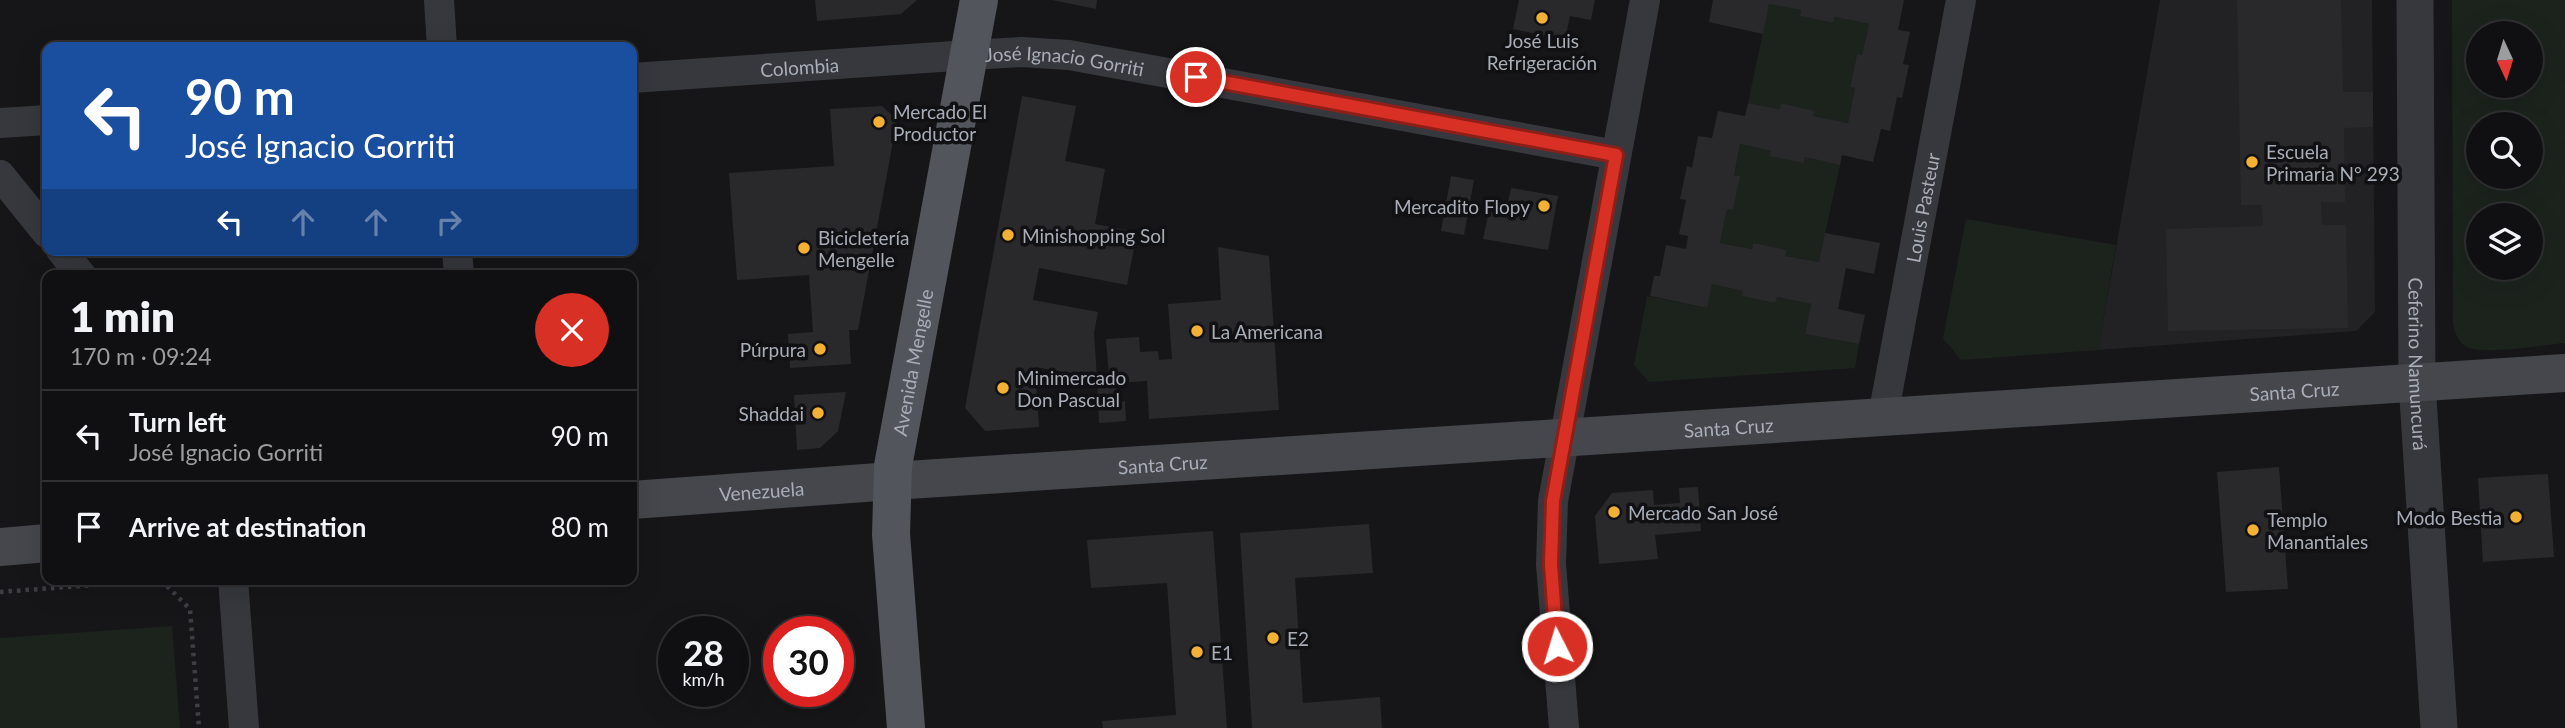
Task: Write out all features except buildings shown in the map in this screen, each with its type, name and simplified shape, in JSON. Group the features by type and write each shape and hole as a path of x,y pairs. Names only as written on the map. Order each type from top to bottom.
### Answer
{"main road":[{"name":"Avenida Mengelle","path":"906,728 891,534 892,481 897,439 979,0"},
{"name":"Santa Cruz","path":"892,481 2565,373"},
{"name":"Venezuela","path":"637,500 892,481"},
{"path":"0,547 42,543"}],"street":[{"path":"439,0 442,42"},
{"path":"1564,728 1550,531 1563,438 1645,0"},
{"name":"Louis Pasteur","path":"1883,416 1961,0"},
{"name":"Ceferino Namuncurá","path":"2415,0 2417,382 2439,728"},
{"name":"José Ignacio Gorriti","path":"969,55 1021,52 1093,58 1616,155"},
{"name":"Colombia","path":"637,78 969,55"},
{"path":"0,123 42,120"},
{"path":"0,175 42,227"},
{"path":"66,256 77,270"},
{"path":"233,585 244,728"}],"path":[{"path":"0,592 94,585"},
{"path":"166,585 190,609 199,728"}],"shaded area":[{"name":"Escuela Primaria N° 293","path":"2160,0 2372,0 2375,312 2356,331 2098,350"},
{"path":"2452,0 2565,0 2565,343 2498,350 2473,349 2465,346 2455,332"},
{"path":"1769,4 1801,10 1800,16 1833,23 1835,17 1869,24 1862,55 1857,54 1850,86 1855,88 1848,123 1813,116 1814,111 1782,103 1780,109 1748,103"},
{"path":"1740,144 1771,151 1804,163 1805,157 1840,165 1819,262 1785,256 1787,250 1753,243 1752,249 1720,243 1727,209 1733,210 1739,176 1734,176"},
{"path":"1966,219 2116,245 2098,350 1961,360 1943,338"},
{"path":"1712,284 1743,291 1743,296 1775,303 1776,297 1811,304 1805,334 1859,344 1855,368 1649,382 1634,365 1647,296 1706,308"},
{"path":"172,626 180,728 0,728 0,638"}],"place":[{"name":"José Luis Refrigeración","path":"1542,18"},
{"name":"Mercado El Productor","path":"879,122"},
{"name":"Escuela Primaria N° 293","path":"2252,162"},
{"name":"Mercadito Flopy","path":"1544,206"},
{"name":"Minishopping Sol","path":"1008,235"},
{"name":"Bicicletería Mengelle","path":"804,248"},
{"name":"La Americana","path":"1197,331"},
{"name":"Púrpura","path":"820,349"},
{"name":"Minimercado Don Pascual","path":"1003,388"},
{"name":"Shaddai","path":"818,413"},
{"name":"Mercado San José","path":"1614,512"},
{"name":"Modo Bestia","path":"2516,517"},
{"name":"Templo Manantiales","path":"2253,530"},
{"name":"E2","path":"1273,638"},
{"name":"E1","path":"1197,652"}],"route":[{"path":"1196,77 1616,155 1553,501 1550,531 1557,646"}]}
